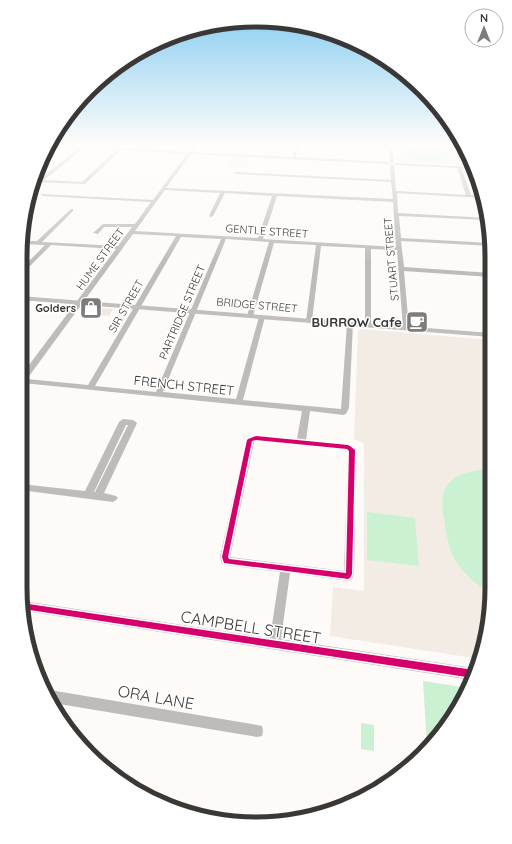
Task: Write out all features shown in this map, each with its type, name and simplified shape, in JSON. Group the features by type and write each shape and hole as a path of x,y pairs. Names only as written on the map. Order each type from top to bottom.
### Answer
{"main road":[{"name":"BRIDGE STREET","path":"27,298 485,334"}],"street":[{"name":"HUME STREET","path":"27,374 168,185"},
{"name":"STUART STREET","path":"394,185 406,328"},
{"path":"465,185 468,196"},
{"path":"165,189 396,201"},
{"path":"211,216 223,192"},
{"path":"395,192 477,197"},
{"path":"43,195 155,201"},
{"path":"260,240 275,195"},
{"path":"38,243 71,210"},
{"path":"397,214 482,219"},
{"path":"96,233 103,225 136,226"},
{"name":"GENTLE STREET","path":"133,232 400,249"},
{"name":"SIR STREET","path":"90,388 179,235"},
{"name":"PARTRIDGE STREET","path":"158,395 224,238"},
{"path":"399,239 485,245"},
{"path":"250,316 272,241"},
{"path":"27,242 120,248"},
{"path":"27,267 49,244"},
{"path":"308,321 319,244"},
{"path":"368,247 368,325"},
{"path":"401,269 485,275"},
{"path":"239,402 262,317"},
{"name":"FRENCH STREET","path":"27,383 343,412 345,408 350,324"},
{"path":"301,443 306,409"},
{"path":"88,495 123,422 133,423 98,496"},
{"path":"255,438 301,443 349,448 353,450 350,574 345,577 228,563 225,559 250,440 255,438"},
{"path":"27,488 113,498"},
{"path":"276,644 286,570"},
{"name":"CAMPBELL STREET","path":"27,607 469,673"},
{"name":"ORA LANE","path":"55,697 257,731"}],"shaded area":[{"path":"86,307 113,309 109,316 80,313"},
{"path":"361,329 485,339 485,603 481,633 474,658 330,636 333,587 364,591 364,443 354,439 358,331"}],"green space":[{"path":"484,470 485,589 471,579 455,560 447,538 442,504 445,489 454,478 468,472"},
{"path":"367,512 415,518 419,566 367,560"},
{"path":"423,681 462,687 446,715 427,740"},
{"path":"361,723 374,725 374,751 361,749"}],"cycle path":[{"path":"256,438 348,447 352,450 348,576 226,561 225,557 250,440 256,438"},
{"path":"27,607 469,673"}],"place":[{"name":"Golders","path":"91,308"},
{"name":"BURROW Cafe","path":"417,322"}]}
